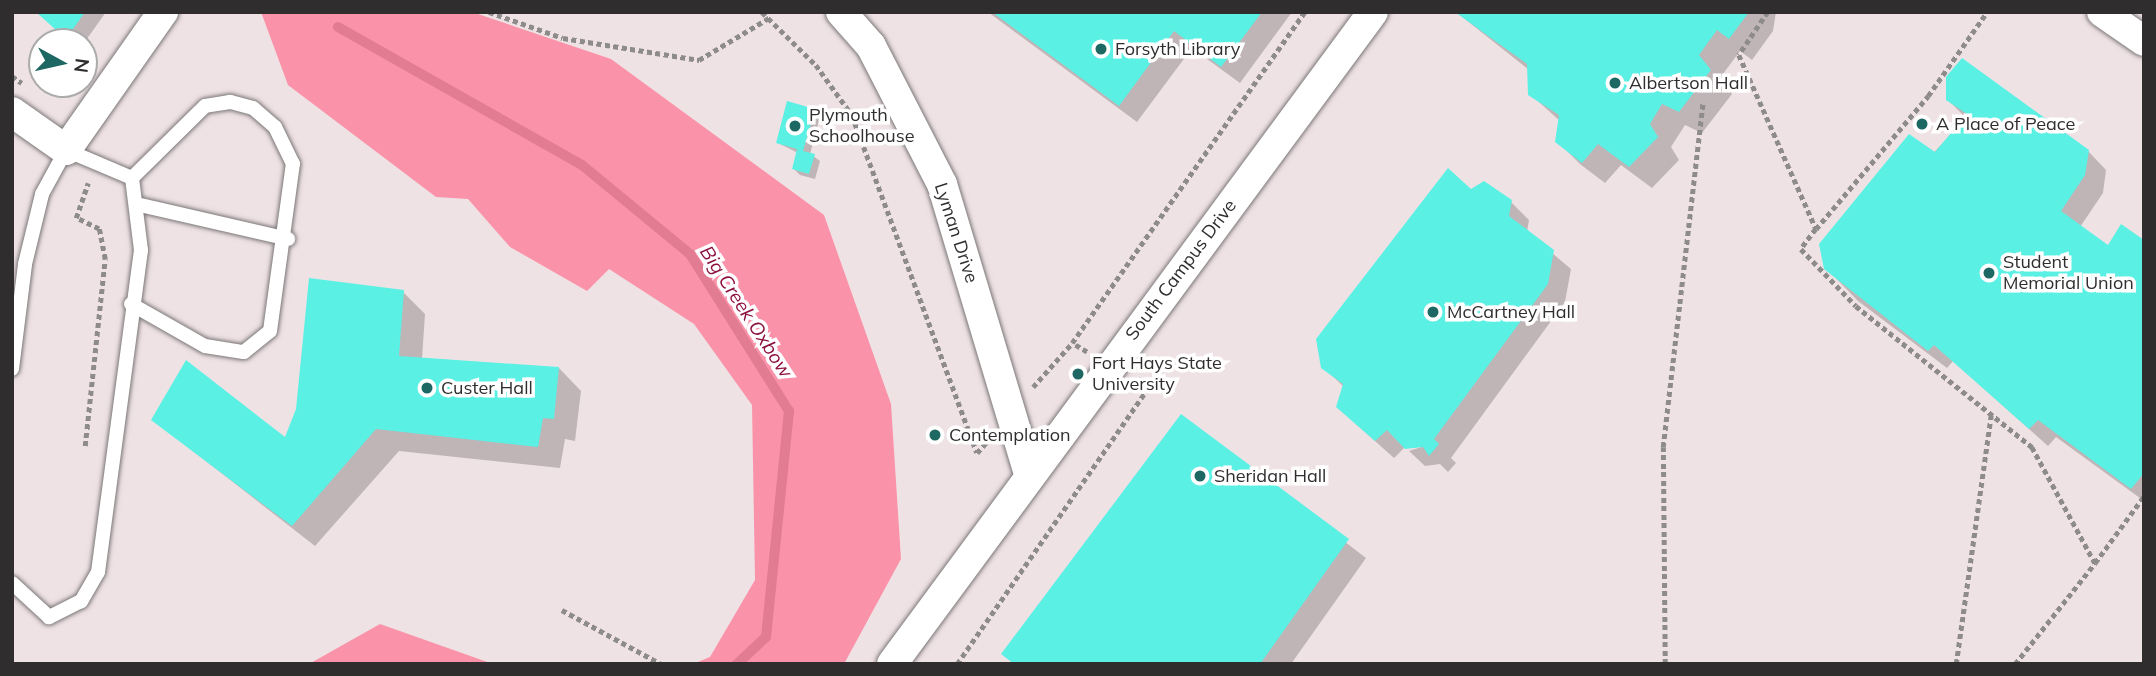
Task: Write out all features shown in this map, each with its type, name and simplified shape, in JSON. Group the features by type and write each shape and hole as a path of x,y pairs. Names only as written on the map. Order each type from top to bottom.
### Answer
{"street":[{"path":"12,112 66,150 163,12"},
{"name":"Lyman Drive","path":"841,12 871,46 942,184 1029,474"},
{"name":"South Campus Drive","path":"892,664 1029,474 1373,12"},
{"path":"2102,12 2144,41"}],"lane":[{"path":"131,304 205,346 244,352 270,331 288,239 293,164 275,127 253,108 230,102 205,106 132,178"},
{"path":"12,369 36,217 66,150 132,178"},
{"path":"12,583 49,617 82,601 98,572 131,304 141,250 140,205 132,178"},
{"path":"140,205 288,239"}],"path":[{"path":"489,12 563,38 699,60 708,60 769,18"},
{"path":"762,12 816,65 852,115 977,453 1072,343 1305,12"},
{"path":"1768,12 1739,55 1816,229"},
{"path":"1987,12 1927,96 1801,249 1856,306 2032,447 2095,563"},
{"path":"1665,664 1663,447 1703,102"},
{"path":"85,446 105,259 99,229 76,218 94,162"},
{"path":"957,664 1150,385 1072,343"},
{"path":"1956,664 1991,414"},
{"path":"2015,664 2144,496"},
{"path":"562,610 661,664"}],"shaded area":[{"name":"Fort Hays State University","path":"12,12 2144,12 2144,664 12,664"},
{"path":"261,12 472,12 611,59 824,215 891,404 901,559 844,664 693,664 710,657 755,580 752,405 694,324 609,269 587,291 510,247 468,199 436,197 288,85"},
{"path":"380,624 493,664 309,664"}],"building":[{"path":"36,12 85,12 74,28 54,28"},
{"name":"Forsyth Library","path":"992,12 1262,12 1221,67 1174,31 1119,106"},
{"name":"Albertson Hall","path":"1455,12 1749,12 1729,39 1717,30 1699,55 1711,70 1679,112 1662,104 1650,124 1658,137 1629,167 1598,144 1582,163 1555,142 1559,115 1528,95 1527,64"},
{"name":"Student Memorial Union","path":"1962,58 2089,150 2085,175 2061,211 2108,245 2121,224 2144,240 2144,473 2131,489 2038,420 2029,429 1934,345 1928,351 1824,269 1819,244 1909,134 1935,152 1967,114 1946,100 1946,77"},
{"name":"Plymouth Schoolhouse","path":"787,101 815,109 803,151 815,154 809,174 792,169 797,149 776,143"},
{"name":"McCartney Hall","path":"1448,168 1471,189 1484,181 1512,200 1509,216 1554,250 1548,284 1434,439 1439,444 1429,456 1423,447 1405,449 1387,430 1375,441 1336,407 1343,384 1321,368 1316,339"},
{"name":"Custer Hall","path":"309,278 404,290 399,356 559,367 554,419 543,418 538,447 376,429 292,526 151,420 186,360 285,437 296,409"},
{"name":"Sheridan Hall","path":"1181,414 1349,539 1260,664 1014,664 1001,654"}],"waterway":[{"name":"Big Creek Oxbow","path":"338,27 582,165 690,254 789,411 766,637 737,664"}],"place":[{"name":"Forsyth Library","path":"1101,49"},
{"name":"Albertson Hall","path":"1615,83"},
{"name":"A Place of Peace","path":"1922,124"},
{"name":"Plymouth Schoolhouse","path":"795,126"},
{"name":"Student Memorial Union","path":"1989,273"},
{"name":"McCartney Hall","path":"1433,312"},
{"name":"Fort Hays State University","path":"1078,374"},
{"name":"Custer Hall","path":"427,388"},
{"name":"Contemplation","path":"935,435"},
{"name":"Sheridan Hall","path":"1200,476"}]}
